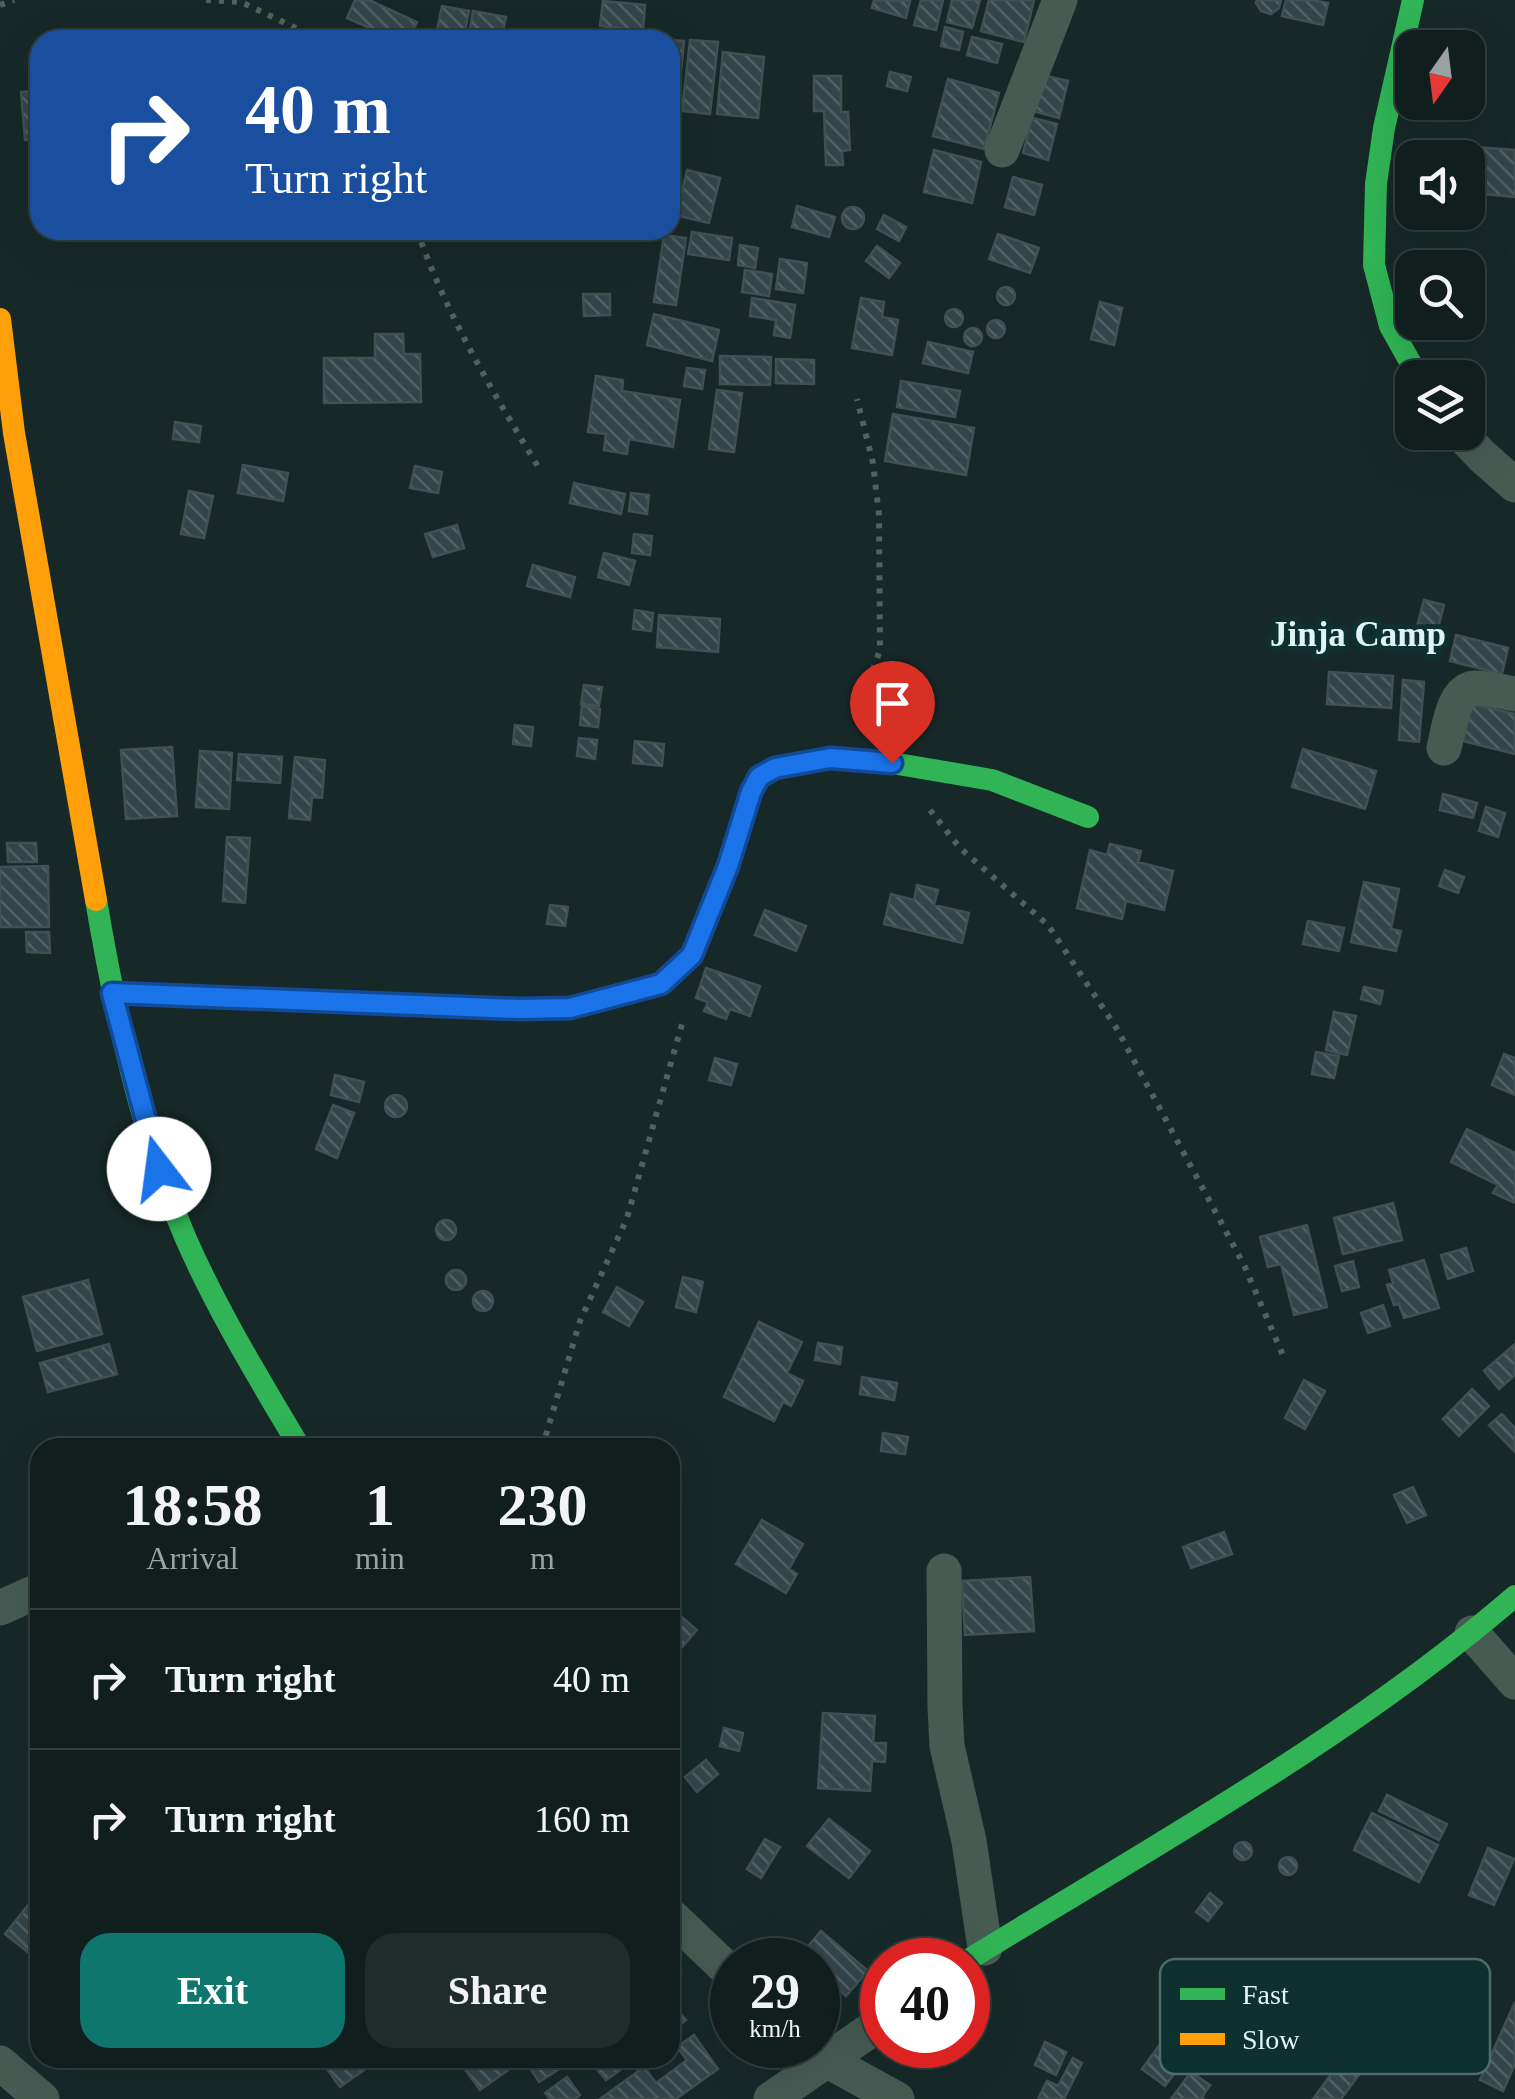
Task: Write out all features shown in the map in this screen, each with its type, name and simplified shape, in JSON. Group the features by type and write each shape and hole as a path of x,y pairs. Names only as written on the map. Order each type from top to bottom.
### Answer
{"street":[{"path":"1002,150 1060,0"},
{"path":"1409,360 1390,326 1374,265 1376,184 1384,128 1413,0"},
{"path":"0,319 14,432 112,993 159,1169 187,1241 228,1325 294,1438"},
{"path":"1476,450 1515,485"},
{"path":"1444,748 1458,698 1464,691 1475,688 1515,694"},
{"path":"112,993 519,1009 570,1008 661,984 692,955 759,777 775,768 830,758 892,763 992,780 1088,817"},
{"path":"944,1571 948,1746 969,1841 975,1938"},
{"path":"0,1608 30,1594"},
{"path":"990,1945 1314,1747 1472,1633 1515,1596"},
{"path":"1472,1633 1515,1682"},
{"path":"680,1925 710,1953"},
{"path":"0,2063 42,2099"},
{"path":"840,2065 897,2099"},
{"path":"771,2099 803,2068"}],"path":[{"path":"0,5 14,0"},
{"path":"206,0 241,2 300,30"},
{"path":"420,240 469,352 540,470"},
{"path":"830,758 858,714 880,650 879,515 873,463 857,399"},
{"path":"926,805 960,848 1048,924 1117,1029 1244,1265 1284,1360"},
{"path":"545,1438 580,1321 627,1218 682,1024 661,984"}],"building":[{"path":"355,0 369,0 417,22 413,30 374,30 347,18"},
{"path":"874,0 910,1 906,18 872,8"},
{"path":"921,0 943,0 936,30 914,25"},
{"path":"952,0 980,0 972,28 947,22"},
{"path":"989,0 1034,0 1024,42 981,31"},
{"path":"1257,0 1281,0 1279,8 1271,14 1261,11"},
{"path":"1286,0 1328,3 1323,25 1282,16"},
{"path":"603,1 645,5 643,30 600,26"},
{"path":"442,6 469,11 465,30 437,30"},
{"path":"473,11 506,17 503,30 470,30"},
{"path":"945,27 963,32 959,50 941,46"},
{"path":"972,37 1002,44 997,63 967,55"},
{"path":"690,40 718,42 710,114 682,111"},
{"path":"680,41 684,41 680,81"},
{"path":"723,52 764,57 758,118 717,114"},
{"path":"890,72 911,77 907,91 887,86"},
{"path":"1042,75 1068,81 1059,118 1033,111"},
{"path":"814,76 841,76 841,112 848,112 850,150 842,151 843,165 826,165 824,111 814,111"},
{"path":"948,79 999,93 984,149 933,136"},
{"path":"30,91 30,140 25,140 21,92"},
{"path":"1032,118 1057,124 1048,160 1023,153"},
{"path":"1485,148 1515,150 1515,197 1485,194"},
{"path":"934,150 981,162 972,203 924,192"},
{"path":"687,170 720,178 709,223 680,216"},
{"path":"1013,177 1042,185 1034,215 1005,207"},
{"path":"797,206 835,217 829,237 792,227"},
{"path":"853,207 861,210 861,226 853,229 845,226 842,218 845,210"},
{"path":"884,215 906,227 899,241 877,229"},
{"path":"692,232 732,238 729,260 688,254"},
{"path":"998,234 1039,248 1030,273 989,259"},
{"path":"686,238 676,305 654,302 663,240"},
{"path":"740,245 758,248 755,268 738,265"},
{"path":"877,246 900,263 889,278 866,261"},
{"path":"780,259 807,263 803,293 776,289"},
{"path":"745,270 772,274 769,296 742,292"},
{"path":"1006,287 1013,289 1013,303 1006,305 999,303 997,296 999,289"},
{"path":"583,294 610,294 610,315 584,316"},
{"path":"752,298 795,305 790,338 774,335 776,320 750,316"},
{"path":"861,298 884,302 882,317 898,320 892,355 852,348"},
{"path":"1100,302 1122,308 1114,345 1091,339"},
{"path":"954,309 961,311 961,325 954,327 947,325 945,318 947,311"},
{"path":"654,314 719,330 712,361 647,345"},
{"path":"996,320 1003,322 1003,336 996,338 989,336 987,329 989,322"},
{"path":"973,328 980,330 980,344 973,346 966,344 964,337 966,330"},
{"path":"375,334 403,334 404,354 420,354 421,402 324,403 324,358 375,358"},
{"path":"928,342 973,352 968,373 923,363"},
{"path":"720,356 771,357 770,385 720,384"},
{"path":"776,359 814,360 814,384 776,383"},
{"path":"687,368 705,370 702,389 684,386"},
{"path":"596,376 623,380 622,391 680,400 673,447 629,439 627,454 604,450 606,434 588,432"},
{"path":"901,381 960,391 955,417 897,407"},
{"path":"717,390 742,393 734,452 709,449"},
{"path":"893,414 974,428 966,475 885,461"},
{"path":"175,422 201,426 199,442 173,439"},
{"path":"243,465 288,473 283,501 238,493"},
{"path":"415,466 442,472 438,493 410,488"},
{"path":"574,483 625,494 621,514 570,503"},
{"path":"189,491 213,496 204,538 181,534"},
{"path":"631,493 649,495 647,514 629,511"},
{"path":"457,525 464,548 433,557 425,534"},
{"path":"634,534 652,536 650,555 632,553"},
{"path":"604,553 635,561 629,585 598,577"},
{"path":"533,565 575,577 570,597 527,586"},
{"path":"1424,600 1444,605 1435,640 1415,634"},
{"path":"635,610 653,613 651,631 633,629"},
{"path":"659,615 720,619 718,652 657,647"},
{"path":"1456,635 1508,648 1502,674 1450,661"},
{"path":"1329,672 1393,676 1391,708 1327,704"},
{"path":"1403,680 1424,682 1419,742 1399,740"},
{"path":"584,685 602,687 599,706 581,704"},
{"path":"1472,704 1515,714 1515,754 1463,741"},
{"path":"582,706 600,709 598,727 580,725"},
{"path":"515,725 533,727 531,746 513,744"},
{"path":"579,738 597,740 595,759 577,756"},
{"path":"635,741 664,744 662,766 633,763"},
{"path":"172,747 177,816 126,819 121,750"},
{"path":"1303,749 1376,771 1365,809 1292,787"},
{"path":"200,751 232,753 229,809 196,807"},
{"path":"239,754 282,757 280,783 237,780"},
{"path":"295,757 325,760 322,798 312,797 310,820 289,818"},
{"path":"1443,794 1477,803 1473,818 1440,810"},
{"path":"1486,807 1505,813 1498,837 1479,831"},
{"path":"227,837 250,838 245,903 223,901"},
{"path":"7,843 36,843 37,862 8,862"},
{"path":"1110,844 1141,851 1138,862 1173,871 1164,910 1126,901 1122,919 1077,908 1090,850 1107,855"},
{"path":"48,866 49,927 0,927 0,867"},
{"path":"1445,870 1464,877 1458,893 1439,886"},
{"path":"1364,882 1399,889 1391,929 1401,931 1396,951 1351,942"},
{"path":"917,885 938,890 934,905 969,913 962,943 884,924 891,894 914,900"},
{"path":"550,905 568,907 565,926 547,924"},
{"path":"765,910 806,926 796,951 755,935"},
{"path":"1308,921 1344,928 1339,951 1303,944"},
{"path":"26,932 49,932 50,953 27,952"},
{"path":"706,968 760,986 750,1016 730,1009 726,1019 704,1011 708,1002 696,998"},
{"path":"1364,987 1383,991 1380,1004 1361,999"},
{"path":"1334,1012 1356,1016 1347,1055 1326,1050"},
{"path":"1316,1052 1339,1056 1334,1078 1312,1074"},
{"path":"1504,1054 1515,1058 1515,1095 1492,1085"},
{"path":"715,1058 737,1064 731,1085 709,1080"},
{"path":"335,1075 364,1082 359,1102 331,1095"},
{"path":"396,1095 407,1106 396,1117 385,1106"},
{"path":"333,1105 354,1113 337,1158 316,1149"},
{"path":"1467,1129 1515,1153 1515,1203 1493,1193 1498,1185 1451,1162"},
{"path":"1393,1203 1402,1240 1343,1254 1334,1218"},
{"path":"442,1220 450,1220 456,1230 450,1240 442,1240 436,1234 436,1226"},
{"path":"1307,1225 1327,1307 1294,1315 1281,1264 1268,1267 1260,1237"},
{"path":"1466,1248 1473,1271 1448,1279 1441,1255"},
{"path":"1424,1260 1439,1308 1404,1318 1387,1285 1393,1283 1389,1270"},
{"path":"1353,1261 1359,1287 1342,1291 1335,1266"},
{"path":"452,1270 460,1270 466,1280 460,1290 452,1290 446,1284 446,1276"},
{"path":"683,1277 703,1282 696,1312 676,1307"},
{"path":"88,1280 102,1334 37,1351 23,1297"},
{"path":"617,1287 643,1302 629,1326 603,1312"},
{"path":"479,1291 487,1291 493,1301 487,1311 479,1311 473,1305 473,1297"},
{"path":"1383,1305 1390,1326 1368,1333 1361,1313"},
{"path":"759,1322 802,1342 787,1373 803,1381 791,1406 783,1402 774,1421 724,1397"},
{"path":"818,1343 842,1347 840,1364 815,1360"},
{"path":"109,1344 117,1374 48,1392 40,1363"},
{"path":"1515,1344 1515,1375 1499,1389 1484,1371"},
{"path":"862,1377 897,1383 894,1400 860,1394"},
{"path":"1304,1380 1325,1391 1305,1429 1285,1418"},
{"path":"1472,1389 1489,1406 1459,1436 1443,1419"},
{"path":"1502,1414 1515,1428 1515,1452 1489,1425"},
{"path":"883,1433 908,1437 905,1454 881,1451"},
{"path":"1413,1487 1426,1515 1407,1523 1394,1495"},
{"path":"762,1520 803,1544 789,1569 797,1574 786,1593 736,1564"},
{"path":"1224,1532 1232,1554 1191,1568 1183,1547"},
{"path":"1030,1577 1034,1631 965,1635 962,1581"},
{"path":"680,1616 697,1630 680,1650"},
{"path":"823,1713 875,1716 873,1743 886,1743 885,1762 872,1761 870,1791 818,1788"},
{"path":"724,1728 743,1733 739,1751 720,1746"},
{"path":"706,1760 718,1774 697,1792 685,1777"},
{"path":"1387,1795 1447,1824 1439,1840 1379,1811"},
{"path":"1372,1813 1438,1845 1419,1882 1354,1850"},
{"path":"829,1819 870,1851 849,1878 807,1846"},
{"path":"765,1839 780,1847 761,1878 747,1869"},
{"path":"1243,1842 1250,1844 1250,1858 1243,1860 1236,1858 1234,1851 1236,1844"},
{"path":"1488,1848 1514,1859 1494,1905 1469,1895"},
{"path":"1288,1857 1295,1859 1295,1873 1288,1875 1281,1873 1279,1866 1281,1859"},
{"path":"1210,1893 1222,1903 1208,1921 1196,1912"},
{"path":"30,1903 30,1954 5,1934"},
{"path":"840,1947 860,1964 860,1980 846,1996 840,1991"},
{"path":"1515,2002 1515,2064 1503,2091 1480,2080 1483,2074 1490,2074 1490,2058"},
{"path":"694,2035 710,2058 710,2068 718,2069 676,2099 600,2099 643,2068 656,2083 687,2060 680,2045"},
{"path":"1045,2042 1066,2052 1056,2075 1035,2065"},
{"path":"1160,2045 1160,2074 1174,2074 1165,2086 1142,2069"},
{"path":"1073,2058 1082,2063 1064,2099 1038,2099 1047,2081 1058,2086"},
{"path":"326,2068 367,2068 340,2087"},
{"path":"464,2068 511,2068 480,2090"},
{"path":"530,2068 561,2068 539,2082"},
{"path":"596,2068 623,2068 606,2080"},
{"path":"1190,2074 1210,2085 1204,2099 1171,2099"},
{"path":"1331,2074 1360,2074 1341,2099 1313,2099"},
{"path":"567,2077 580,2095 575,2099 550,2099 545,2093"}],"traffic: fast":[{"path":"1409,360 1390,326 1374,265 1376,184 1384,128 1413,0"},
{"path":"112,993 570,1009 661,984 692,955 759,777 775,768 830,758 892,763 992,780 1088,817"},
{"path":"96,900 131,1072 170,1199 212,1293 294,1438"},
{"path":"990,1947 1318,1744 1452,1648 1515,1596"}],"traffic: slow":[{"path":"0,319 14,433 96,900"}],"district":[{"name":"Jinja Camp","path":"1358,634"}],"route":[{"path":"159,1169 112,993 519,1009 570,1008 608,1000 661,984 692,955 759,777 775,768 830,758 892,763"}]}
